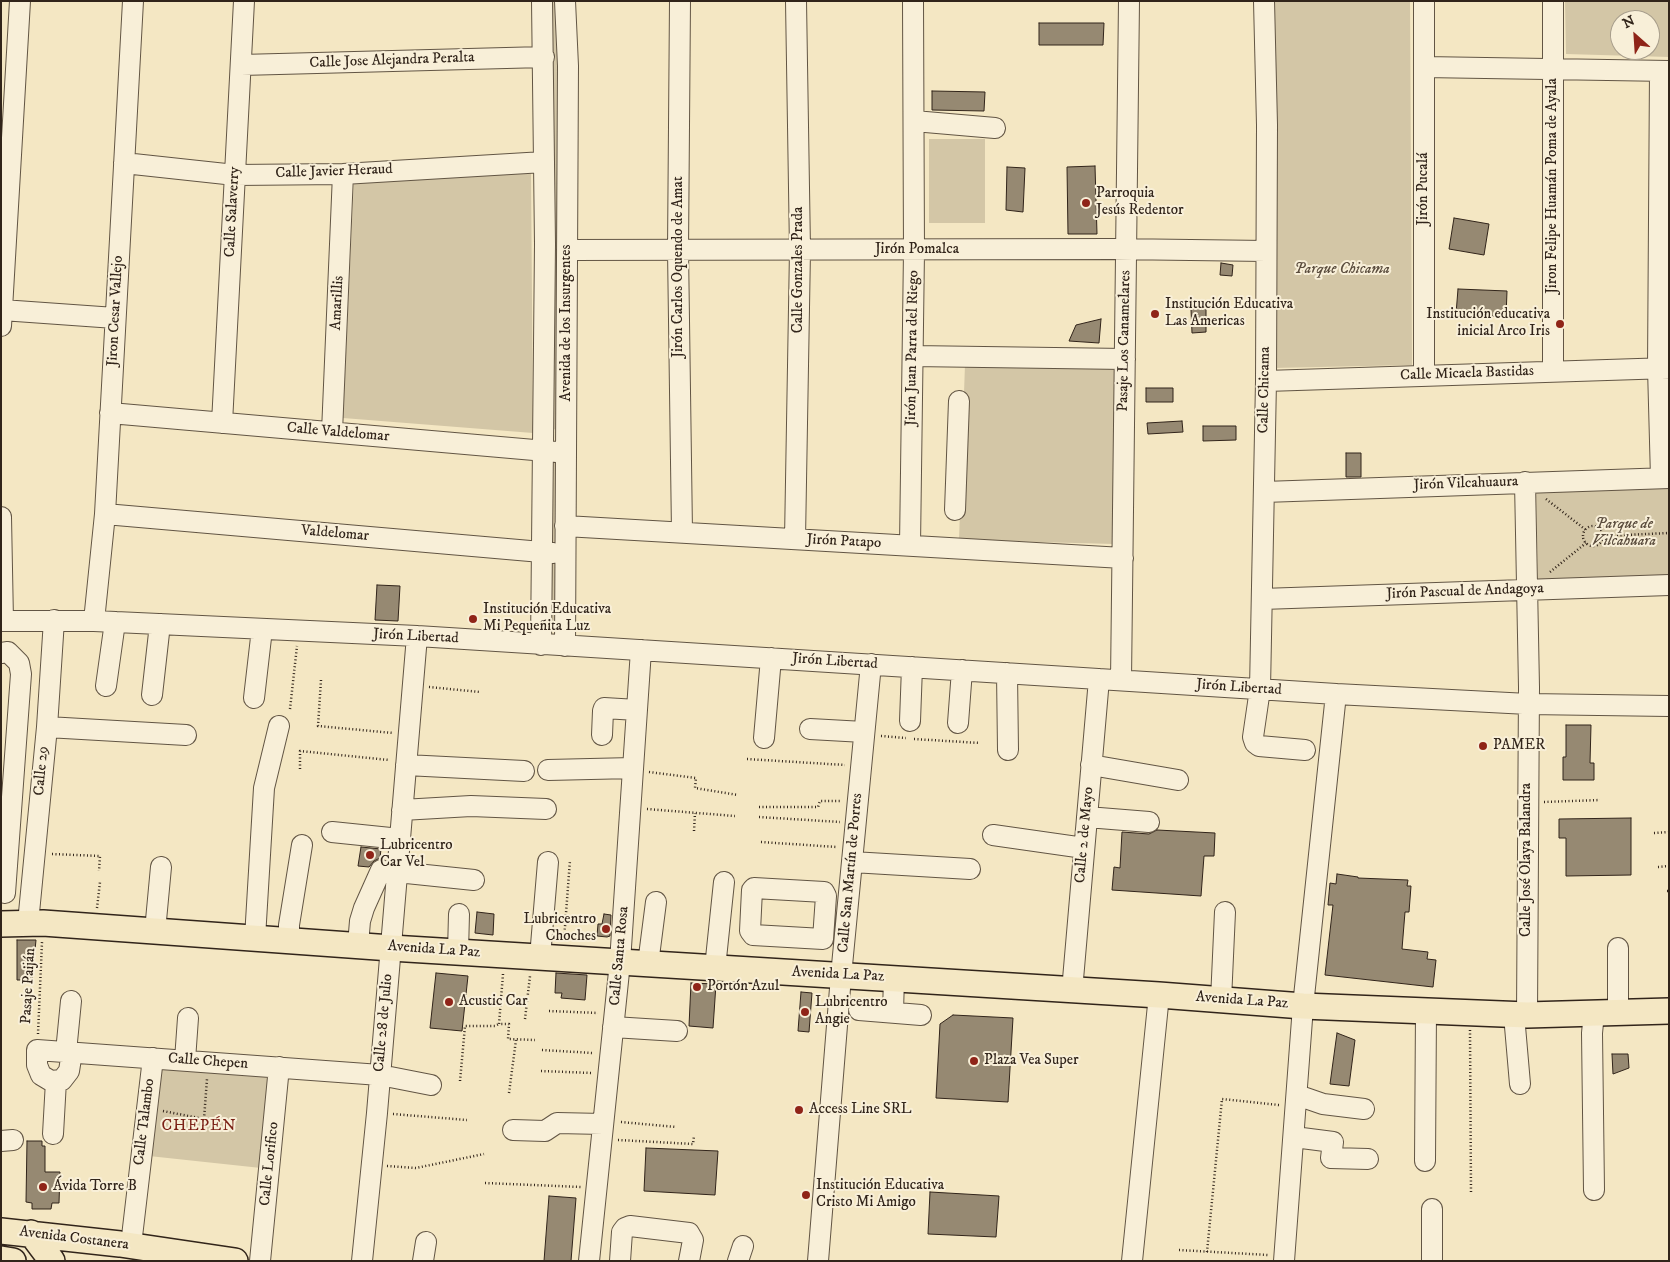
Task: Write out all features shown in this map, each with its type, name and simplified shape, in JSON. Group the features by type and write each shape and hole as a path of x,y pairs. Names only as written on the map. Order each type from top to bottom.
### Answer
{"main road":[{"name":"Avenida La Paz","path":"20,923 95,926 391,948 894,978 1303,1006 1521,1015 1669,1011"},
{"name":"Avenida Costanera","path":"1,1230 131,1245 235,1261"},
{"path":"31,1233 52,1261"},
{"name":"Avenida Costanera","path":"1,1259 13,1261"}],"street":[{"path":"20,1 6,172 2,318 116,318"},
{"name":"Jiron Cesar Vallejo","path":"94,621 104,514 133,1"},
{"name":"Calle Salaverry","path":"222,423 244,1"},
{"name":"Avenida de los Insurgentes","path":"541,645 544,162 542,1"},
{"name":"Avenida de los Insurgentes","path":"565,1 568,66 565,646"},
{"name":"Jirón Carlos Oquendo de Amat","path":"680,1 678,250 682,532"},
{"name":"Calle Gonzales Prada","path":"795,539 800,250 796,1"},
{"name":"Jirón Juan Parra del Riego","path":"910,545 914,250 913,1"},
{"name":"Pasaje Los Canamelares","path":"1121,680 1129,1"},
{"name":"Calle Chicama","path":"1264,1 1267,125 1266,381 1260,689 1253,737 1255,744 1266,747 1305,750"},
{"name":"Jirón Pucalá","path":"1424,1 1424,376"},
{"name":"Jiron Felipe Huamán Poma de Ayala","path":"1553,1 1553,371"},
{"name":"Calle Jose Alejandra Peralta","path":"241,65 544,57"},
{"path":"1424,67 1664,71 1663,368 1665,478"},
{"path":"914,121 995,128"},
{"name":"Calle Javier Heraud","path":"124,163 235,175 343,174 544,162"},
{"name":"Amarillis","path":"332,432 343,174"},
{"name":"Jirón Pomalca","path":"567,250 1126,249 1266,251"},
{"path":"913,356 1125,359"},
{"name":"Calle Micaela Bastidas","path":"1266,381 1663,368"},
{"path":"955,510 959,401"},
{"name":"Calle Valdelomar","path":"110,413 566,453"},
{"name":"Jirón Vilcahuaura","path":"1264,492 1665,478"},
{"name":"Calle José Olaya Balandra","path":"1520,1084 1529,687 1527,482"},
{"name":"Valdelomar","path":"104,514 565,554"},
{"path":"1,517 2,621"},
{"name":"Jirón Patapo","path":"565,526 1123,558"},
{"name":"Jirón Pascual de Andagoya","path":"1262,599 1669,585"},
{"name":"Calle 29","path":"20,923 34,854 54,620"},
{"name":"Jirón Libertad","path":"2,621 94,621 417,636 1336,694 1528,704 1669,706"},
{"path":"106,686 115,622"},
{"path":"152,695 160,624"},
{"path":"254,698 262,629"},
{"name":"Calle 28 de Julio","path":"362,1261 391,948 389,871 400,839 417,636"},
{"name":"Calle Santa Rosa","path":"593,1260 596,1188 620,962 641,650"},
{"path":"1,652 8,652 19,664 21,674 3,893 20,923"},
{"path":"764,738 771,658"},
{"name":"Calle San Martín de Porres","path":"818,1261 841,976 871,664"},
{"path":"910,721 912,667"},
{"path":"958,723 962,670"},
{"path":"1007,673 1008,750"},
{"name":"Calle 2 de Mayo","path":"1072,990 1098,679"},
{"path":"1284,1258 1303,1006 1336,694"},
{"path":"602,735 604,708 637,710"},
{"path":"255,938 264,788 279,726"},
{"path":"46,727 186,735"},
{"path":"810,729 864,734"},
{"path":"406,764 524,770"},
{"path":"1091,765 1178,780"},
{"path":"548,770 633,769"},
{"path":"402,810 471,806 546,809"},
{"path":"1087,817 1149,822"},
{"path":"332,832 400,839"},
{"path":"992,835 1084,848"},
{"path":"289,940 302,845"},
{"path":"853,855 970,869"},
{"path":"545,957 548,862"},
{"path":"155,931 161,867"},
{"path":"358,945 360,921 364,908 389,871 474,880"},
{"path":"715,968 724,882"},
{"path":"648,964 656,902"},
{"path":"1221,1000 1226,912"},
{"path":"458,914 458,952"},
{"path":"824,923 846,930"},
{"path":"1594,1190 1592,1032 1606,1013 1618,948"},
{"path":"892,1012 894,978"},
{"path":"1132,1261 1159,995"},
{"path":"37,1050 37,1065 41,1075 51,1081 56,1081 62,1080 70,1071 71,1001"},
{"path":"859,1010 921,1015"},
{"path":"1425,1161 1426,1011"},
{"path":"185,1060 188,1018"},
{"path":"614,1021 677,1031"},
{"name":"Calle Chepen","path":"37,1050 380,1075 431,1085"},
{"name":"Calle Talambo","path":"131,1245 153,1058"},
{"name":"Calle Lorifico","path":"260,1261 279,1067"},
{"path":"53,1134 56,1081"},
{"path":"1296,1101 1364,1109"},
{"path":"512,1130 545,1131 556,1123 603,1128"},
{"path":"1294,1137 1332,1142 1331,1158 1368,1159"},
{"path":"1432,1209 1432,1261"},
{"path":"620,1261 622,1232 630,1226 689,1233 693,1240 689,1261"}],"path":[{"path":"1527,482 1586,530"},
{"path":"1591,527 1597,527 1602,531 1603,536 1602,541 1597,546 1591,546 1583,538 1586,530 1591,527"},
{"path":"1603,536 1669,533"},
{"path":"1529,590 1586,543"},
{"path":"290,709 299,631"},
{"path":"322,680 318,726 409,734"},
{"path":"413,685 480,692"},
{"path":"864,734 980,743"},
{"path":"300,769 300,751 406,764"},
{"path":"747,759 861,766"},
{"path":"633,769 696,778 695,788 738,794"},
{"path":"1527,802 1600,800"},
{"path":"759,808 818,807 820,801 858,801"},
{"path":"631,807 735,816"},
{"path":"694,831 695,813"},
{"path":"759,817 856,823"},
{"path":"1654,833 1669,832"},
{"path":"761,842 853,855"},
{"path":"34,854 100,856 99,871"},
{"path":"525,1019 545,957 570,860"},
{"path":"1658,866 1669,866"},
{"path":"95,926 100,882"},
{"name":"Pasaje Paiján","path":"20,923 37,1050"},
{"path":"499,1024 505,955"},
{"path":"550,1012 614,1021"},
{"path":"460,1081 465,1026 509,1024 508,1039 534,1040"},
{"path":"1470,1035 1471,1194"},
{"path":"509,1093 516,1039"},
{"path":"542,1050 610,1054"},
{"path":"147,1108 204,1119 208,1062"},
{"path":"541,1071 608,1074"},
{"path":"1207,1252 1222,1099 1296,1101"},
{"path":"377,1113 467,1120"},
{"path":"603,1128 676,1127"},
{"path":"603,1128 693,1144 694,1136"},
{"path":"372,1165 416,1168 484,1154"},
{"path":"485,1183 596,1188"},
{"path":"1179,1250 1284,1258"}],"green space":[{"path":"544,1 559,1 562,430 552,429"},
{"name":"Parque Chicama","path":"1273,1 1410,1 1412,365 1273,368"},
{"path":"1565,1 1669,1 1669,57 1660,57 1660,10 1610,10 1610,55 1566,54"},
{"path":"929,139 985,139 985,223 929,223"},
{"path":"531,172 533,433 343,418 354,179"},
{"path":"965,364 1120,369 1114,544 959,540"},
{"path":"554,455 561,457 559,629 550,627"},
{"name":"Parque de Vilcahuara","path":"1669,487 1669,576 1538,581 1536,491"},
{"path":"157,1063 274,1070 261,1168 149,1156"}],"building":[{"path":"1039,23 1104,23 1103,45 1039,45"},
{"path":"932,91 985,92 984,111 932,110"},
{"path":"1095,166 1097,234 1068,234 1067,167"},
{"path":"1007,167 1025,168 1023,212 1006,210"},
{"path":"1454,218 1489,224 1484,255 1449,249"},
{"path":"1221,263 1233,265 1232,276 1220,275"},
{"path":"1458,289 1507,291 1506,317 1456,314"},
{"path":"1191,309 1206,309 1206,332 1192,333"},
{"path":"1101,319 1099,343 1069,341 1076,325"},
{"path":"1146,388 1173,388 1173,402 1146,402"},
{"path":"1182,421 1183,432 1148,434 1147,423"},
{"path":"1203,426 1236,426 1236,440 1203,441"},
{"path":"1346,453 1361,453 1361,477 1346,477"},
{"path":"377,585 400,586 398,621 375,620"},
{"path":"1566,725 1591,725 1590,763 1594,763 1594,780 1563,780 1563,757 1566,757"},
{"path":"1631,818 1631,875 1566,876 1566,838 1559,838 1559,819"},
{"path":"1157,830 1215,833 1214,856 1204,856 1201,896 1112,890 1114,867 1120,868 1122,832 1149,834"},
{"name":"Lubricentro Car Vel","path":"361,847 381,849 380,858 369,867 358,866"},
{"path":"1337,874 1358,878 1408,880 1407,886 1411,886 1409,912 1405,912 1402,949 1428,952 1427,959 1436,960 1433,987 1325,975 1333,905 1328,905 1330,883 1336,884"},
{"path":"477,912 494,914 493,935 475,933"},
{"name":"Lubricentro Choches","path":"604,914 611,915 610,936 607,937 597,936 598,924 602,924"},
{"path":"17,940 36,940 32,980 17,980"},
{"name":"Acustic Car","path":"436,973 468,976 462,1031 430,1028"},
{"path":"556,973 587,975 585,1000 561,998 562,993 555,993"},
{"path":"691,983 716,984 713,1028 689,1026"},
{"name":"Lubricentro Angie","path":"801,992 812,993 809,1032 798,1031"},
{"name":"Plaza Vea Super","path":"953,1015 1013,1018 1008,1102 936,1098 940,1024"},
{"path":"1337,1033 1355,1040 1349,1086 1330,1084"},
{"path":"1612,1054 1628,1054 1629,1068 1613,1074"},
{"name":"Ávida Torre B","path":"27,1141 42,1141 42,1146 45,1146 45,1172 60,1172 59,1203 52,1203 51,1209 32,1209 32,1203 26,1202"},
{"path":"646,1148 718,1151 715,1195 644,1191"},
{"path":"930,1192 999,1196 996,1237 928,1234"},
{"path":"549,1196 576,1198 571,1261 544,1261"}],"place":[{"name":"Parroquia Jesús Redentor","path":"1086,203"},
{"name":"Institución Educativa Las Americas","path":"1155,314"},
{"name":"Institución educativa inicial Arco Iris","path":"1560,324"},
{"name":"Institución Educativa Mi Pequeñita Luz","path":"473,619"},
{"name":"PAMER","path":"1483,746"},
{"name":"Lubricentro Car Vel","path":"370,855"},
{"name":"Lubricentro Choches","path":"606,929"},
{"name":"Portón Azul","path":"697,987"},
{"name":"Acustic Car","path":"449,1002"},
{"name":"Lubricentro Angie","path":"805,1012"},
{"name":"Plaza Vea Super","path":"974,1061"},
{"name":"Access Line SRL","path":"799,1110"},
{"name":"Ávida Torre B","path":"43,1187"},
{"name":"Institución Educativa Cristo Mi Amigo","path":"806,1195"}],"district":[{"name":"CHEPÉN","path":"199,1127"}]}
